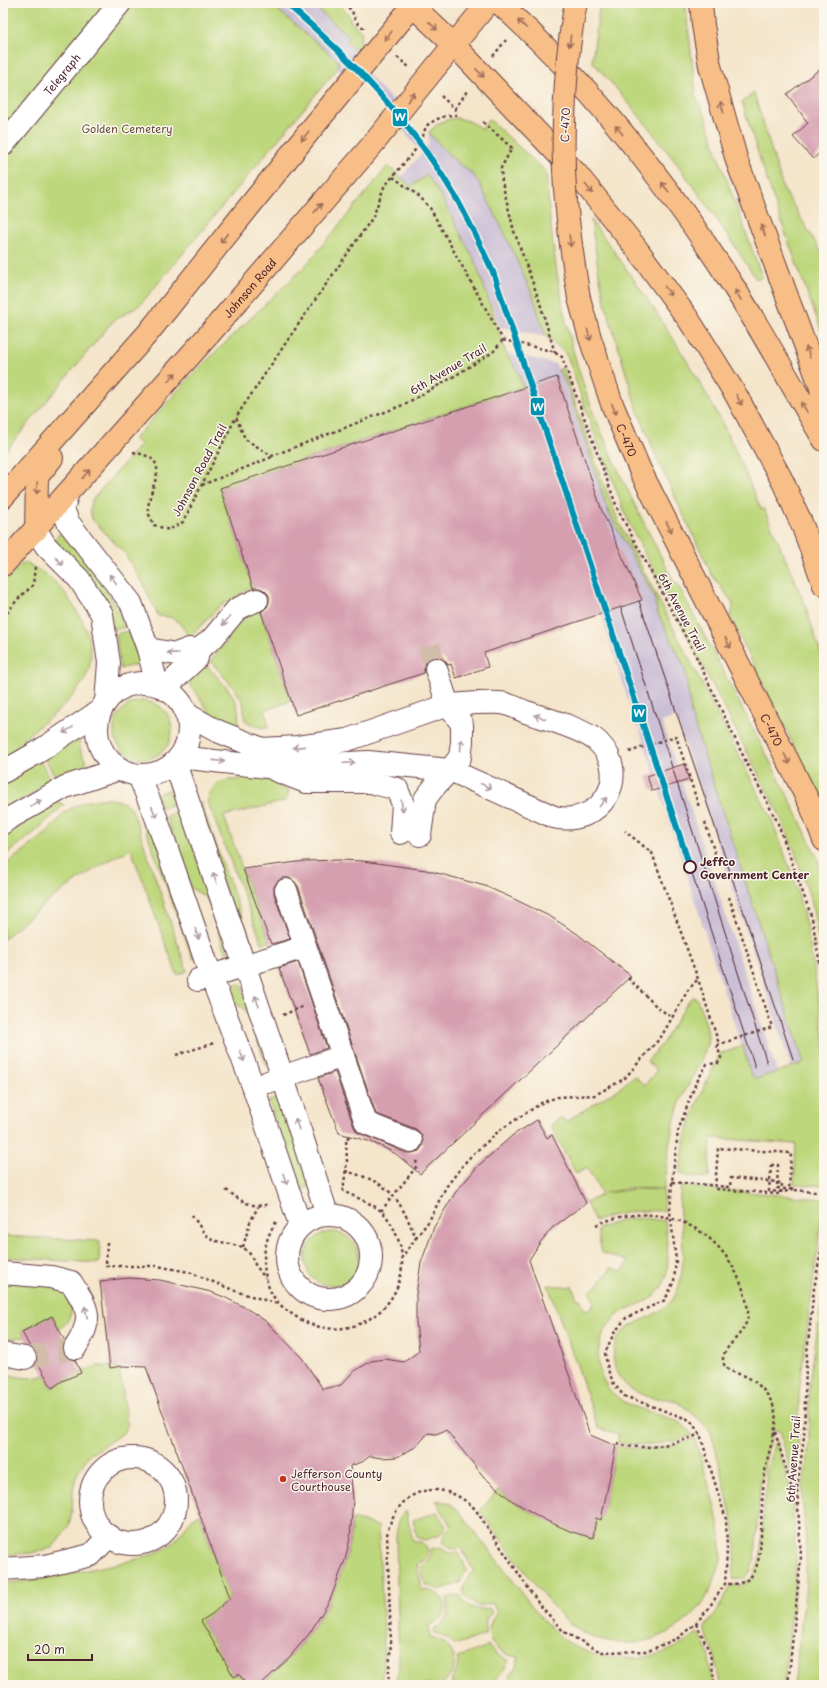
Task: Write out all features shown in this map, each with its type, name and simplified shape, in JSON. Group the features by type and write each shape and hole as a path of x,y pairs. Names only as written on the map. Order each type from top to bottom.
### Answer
{"main road":[{"name":"Johnson Road","path":"3,565 36,530 212,331 363,156 488,3"},
{"path":"499,3 548,49 584,87 686,215 737,292 824,440"},
{"name":"C-470","path":"576,3 566,79 564,138 565,187 568,221 579,298 590,338 612,404 640,470 811,806 824,840"},
{"path":"701,3 710,66 737,161 821,388 824,431"},
{"path":"36,530 37,477 148,333 413,4 576,173 634,245 689,320 736,395 783,482 803,527 824,584"},
{"path":"3,497 148,333"}],"street":[{"name":"Telegraph","path":"3,145 120,3"},
{"path":"67,495 63,509 68,522 131,603 161,687"},
{"path":"3,772 38,752 104,706 109,663 102,614 79,579 46,546 36,530"},
{"path":"148,649 176,654 189,650 198,650 213,638 237,609 257,600"},
{"path":"161,687 197,658 198,650"},
{"path":"267,767 306,782 370,782 397,790 403,804 411,834 425,799 434,786 450,770 460,757 462,724 448,705 436,669"},
{"path":"3,823 65,787 129,772 152,775 165,770 178,760 188,738 189,726 186,714 180,702 171,693 161,687 147,683 134,684 121,688 111,696 97,720 97,734 100,748 108,760 129,772 156,817 204,978 253,1086 300,1225"},
{"path":"178,760 267,767 368,762 450,770 554,817 562,819 576,819 584,817 597,808 608,794 613,780 612,766 605,750 598,741 585,733 501,703 448,705 347,740 297,747 262,749 215,730 186,714"},
{"path":"178,760 327,1214"},
{"path":"286,890 366,1123 411,1141"},
{"path":"204,978 305,946"},
{"path":"253,1086 283,1078 343,1056"},
{"path":"327,1214 346,1218 358,1226 367,1238 371,1252 370,1264 365,1278 356,1289 343,1296 319,1298 305,1291 295,1281 288,1268 287,1250 291,1237 300,1225 313,1217 327,1214"},
{"path":"3,1273 51,1277 71,1282 84,1302 88,1320 85,1333 75,1348"},
{"path":"3,1354 25,1358"},
{"path":"3,1569 45,1566 91,1555 109,1536"}],"path":[{"path":"344,3 352,11 356,22 363,27"},
{"path":"533,7 537,3 540,3"},
{"path":"272,456 245,439 236,417 373,217 384,187 421,143 426,126 438,118 447,115 456,115 455,109"},
{"name":"6th Avenue Trail","path":"483,122 512,148 501,168 502,182 514,231 537,293 554,352 562,357 618,510 695,654 747,764 777,821 812,918 824,988"},
{"path":"393,177 420,197 430,208 503,340 554,352"},
{"name":"6th Avenue Trail","path":"202,485 403,405 448,380 492,352 503,340"},
{"name":"Johnson Road Trail","path":"130,451 147,455 154,461 158,470 147,509 154,526 169,530 182,522 236,417"},
{"path":"3,618 17,600 33,585 35,559"},
{"path":"623,754 676,736 699,807"},
{"path":"705,822 717,860"},
{"path":"388,1685 391,1642 387,1536 389,1524 394,1514 405,1500 419,1493 434,1490 446,1490 467,1500 475,1509 539,1604 564,1632 601,1652 648,1651 678,1638 696,1623 708,1609 725,1584 727,1550 726,1519 700,1434 690,1420 624,1396 614,1384 608,1370 605,1353 614,1333 626,1318 665,1300 674,1281 676,1260 671,1217 672,1182 678,1131 695,1085 707,1064 718,1063 721,1058 717,1045 718,1041 698,979 652,853 625,831"},
{"path":"717,1045 772,1027 729,897"},
{"path":"628,978 656,1007 673,1018"},
{"path":"402,1257 429,1221 446,1187 468,1160 488,1140 500,1130 543,1102 558,1097 595,1095 624,1079 661,1036 673,1018 688,990 698,979"},
{"path":"346,1139 347,1161"},
{"path":"381,1211 417,1166 411,1141"},
{"path":"672,1182 730,1187 731,1178 777,1182 782,1184 781,1194 715,1189 718,1148 791,1153 789,1190"},
{"path":"771,1165 778,1165 777,1188 824,1192 789,1190 784,1192 769,1191 771,1165"},
{"path":"346,1171 368,1177 386,1188 394,1196 406,1214 416,1238"},
{"path":"226,1190 243,1202 258,1207 277,1203"},
{"path":"243,1247 250,1222 258,1207"},
{"path":"596,1225 629,1215 656,1215 671,1217 693,1227 708,1237 722,1251 735,1272 744,1291 748,1312 747,1321 743,1330 724,1353 723,1359 725,1367 730,1371 748,1377 766,1392 774,1408 775,1431 791,1486 797,1488"},
{"path":"192,1216 204,1233 212,1240 243,1247 251,1255 254,1263 266,1280"},
{"name":"6th Avenue Trail","path":"788,1685 800,1557 797,1488 804,1437 806,1362 814,1289 824,1234"},
{"path":"107,1242 106,1266 157,1266 189,1272 238,1292 279,1304"},
{"path":"725,1584 740,1584 752,1575 759,1556 766,1467 775,1431"},
{"path":"617,1444 634,1447 659,1446 672,1444 700,1434"},
{"path":"696,1623 710,1653 715,1685"}],"shaded area":[{"path":"270,3 310,3 350,37 346,42 358,52 354,58 397,106 428,148 429,133 453,159 473,174 490,203 533,296 546,337 500,327 474,259 441,196 427,175 411,186 401,177 422,153 348,66 342,73 337,69 339,62"},
{"path":"508,353 556,364 562,376 608,511 655,598 657,612 685,668 691,714 804,1063 791,1067 676,717 662,722 777,1072 756,1080 751,1075 601,614 642,600 602,511 557,377 523,387"}],"green space":[{"name":"Golden Cemetery","path":"3,3 270,3 339,62 337,69 140,305 113,321 3,454"},
{"path":"310,3 338,3 349,15 351,22 362,32 358,52 346,42 350,37"},
{"path":"600,3 685,3 696,92 694,94 706,117 717,153 762,277 756,279 719,222 679,167 637,113 592,61"},
{"path":"754,93 783,188 824,257 824,338 771,191 742,102"},
{"path":"456,118 469,121 482,129 489,119 546,172 552,238 562,303 569,335 588,398 608,449 636,507 675,584 677,583 794,808 816,855 824,878 824,972 812,904 795,852 779,814 629,523 590,422 568,358 563,350 546,337 533,296 503,230 479,183 473,174 453,159 429,133 441,122"},
{"path":"388,166 411,186 427,175 441,196 474,259 506,353 518,372 523,387 220,488 253,587 220,606 190,637 174,619 158,616 143,583 125,554 92,519 90,510 92,500 141,444 134,439 195,372 307,264"},
{"path":"591,220 656,313 687,361 722,422 761,509 764,509 804,602 824,663 824,810 729,615 732,614 733,603 712,575 659,463 636,406 606,307 599,274"},
{"path":"563,368 599,472 619,523 771,818 795,882 808,933 824,1036 824,1186 794,1184 796,1144 711,1138 709,1178 685,1176 680,1173 685,1140 689,1126 699,1098 720,1054 743,1046 751,1075 756,1079 804,1063 691,714 685,668 657,612 655,598 608,511 568,389 558,370"},
{"path":"60,533 90,566 110,596 125,627 114,630 53,541"},
{"path":"26,562 53,580 68,597 86,629 91,650 90,660 88,671 76,692 58,711 23,739 28,746 3,762 3,584 20,566"},
{"path":"258,603 291,701 265,710 269,727 257,726 245,720 243,702 235,689 210,661 226,642 233,629"},
{"path":"127,631 142,665 120,669 116,634"},
{"path":"205,664 226,686 235,701 239,719 237,730 222,722 209,712 196,692 182,677"},
{"path":"137,701 149,701 164,709 172,724 172,736 164,751 149,759 137,759 122,751 114,736 114,724 122,709"},
{"path":"78,735 81,752 89,768 56,779 44,756"},
{"path":"39,759 52,781 3,813 3,781"},
{"path":"241,771 254,773 289,791 286,801 224,816 270,942 262,943 208,803 209,796 214,787 223,781 240,780"},
{"path":"177,787 179,802 162,808 155,795"},
{"path":"106,798 125,803 133,812 187,971 177,975 131,849 80,878 48,901 3,940 3,867 47,833 66,811 84,802"},
{"path":"57,801 64,805 36,831 3,857 3,835"},
{"path":"202,801 202,806 252,945 250,946 243,940 197,809"},
{"path":"181,811 229,953 226,953 224,950 208,901 204,896 191,888 166,816"},
{"path":"144,825 152,826 199,957 193,959"},
{"path":"238,984 242,985 267,1066 246,1011 234,1003 228,992 230,987"},
{"path":"693,997 697,999 706,1023 708,1032 707,1044 701,1061 680,1102 669,1145 664,1189 630,1188 605,1193 636,1189 663,1190 664,1211 630,1212 595,1221 586,1203 602,1194 587,1168 576,1174 550,1125 562,1117 565,1122 621,1087 634,1076 645,1085 657,1070 647,1061 662,1044 689,1000"},
{"path":"281,1097 311,1186 301,1189 298,1185 269,1101"},
{"path":"681,1186 824,1199 799,1392 798,1456 795,1481 791,1473 780,1431 772,1430 760,1487 755,1559 750,1572 743,1579 732,1579 735,1558 735,1537 724,1482 710,1431 693,1414 677,1402 673,1400 649,1397 630,1388 621,1380 615,1369 614,1363 614,1348 618,1338 625,1330 665,1307 673,1299 677,1292 680,1283 683,1256 680,1216"},
{"path":"643,1218 665,1221 668,1265 664,1282 653,1297 627,1309 609,1324 603,1334 600,1345 598,1356 599,1368 609,1389 621,1400 636,1407 679,1422 693,1435 674,1441 656,1444 618,1443 618,1434 598,1428 548,1285 572,1286 577,1299 580,1299 585,1310 593,1307 592,1305 595,1303 589,1292 597,1286 611,1268 623,1271 628,1261 602,1253 597,1229 626,1219"},
{"path":"327,1232 337,1232 347,1236 355,1244 359,1254 359,1264 355,1274 347,1282 337,1286 327,1286 317,1282 309,1274 305,1264 305,1254 309,1244 317,1236"},
{"path":"3,1236 100,1241 99,1263 3,1257"},
{"path":"3,1281 61,1287 69,1298 71,1304 72,1309 68,1320 59,1330 52,1316 22,1331 25,1337 3,1340"},
{"path":"824,1282 824,1685 794,1685 806,1585 806,1543 802,1494 809,1444 809,1389"},
{"path":"98,1366 118,1366 127,1425 123,1433 88,1456 77,1474 73,1490 72,1513 69,1525 52,1548 31,1553 3,1555 3,1372 24,1378 40,1377 45,1375 52,1388 81,1372"},
{"path":"694,1438 717,1517 720,1531 721,1560 708,1595 695,1612 680,1626 661,1636 641,1642 620,1643 600,1640 574,1627 548,1600 480,1511 498,1490 531,1512 567,1529 593,1538 596,1518 601,1519 616,1446 646,1449 675,1445"},
{"path":"776,1438 789,1485 788,1489 792,1490 796,1560 784,1685 720,1685 714,1653 705,1632 705,1627 718,1610 731,1585 741,1585 753,1577 760,1559 767,1469"},
{"path":"436,1500 449,1503 457,1509 537,1613 561,1637 590,1653 608,1657 639,1658 666,1652 682,1644 697,1633 701,1637 707,1650 713,1685 519,1685 509,1677 515,1668 519,1657 502,1652 496,1648 489,1635 489,1628 497,1612 492,1603 479,1606 472,1603 464,1595 463,1590 466,1580 474,1571 461,1548 451,1548 444,1543 444,1534 451,1527"},
{"path":"406,1511 413,1541 420,1542 426,1546 428,1552 425,1560 417,1564 422,1590 428,1590 439,1595 445,1604 443,1615 437,1622 428,1626 430,1637 437,1639 447,1646 454,1657 453,1670 449,1677 441,1685 395,1685 399,1666 396,1536 399,1518"},
{"path":"437,1512 446,1527 440,1535 425,1540 417,1537 413,1520"},
{"path":"199,1514 230,1598 212,1614 201,1621 234,1676 239,1674 246,1685 3,1685 3,1583 55,1576 147,1556 170,1545 190,1521"},
{"path":"352,1519 378,1526 384,1636 383,1672 380,1685 260,1685 295,1651 323,1612 343,1567 349,1543"},
{"path":"441,1547 449,1553 459,1553 467,1571 462,1577 460,1583 439,1590 431,1586 425,1586 421,1566 429,1559 431,1549"},
{"path":"460,1595 468,1606 476,1609 489,1608 492,1612 486,1619 485,1635 454,1645 448,1639 435,1633 434,1629 445,1620 448,1612 447,1598"},
{"path":"489,1646 498,1655 509,1660 506,1667 498,1677 484,1684 477,1685 460,1685 451,1682 459,1663 458,1657"}],"building":[{"path":"824,66 824,149 813,159 793,137 808,123 787,94"},
{"path":"557,377 602,511 642,600 484,653 488,667 456,678 451,664 448,665 445,660 439,657 432,657 426,661 424,673 296,715 261,612 267,607 269,595 264,590 253,588 220,488"},
{"path":"684,764 689,780 652,791 647,776"},
{"path":"305,861 363,861 426,870 485,886 551,917 576,933 631,976 420,1174 396,1154 381,1146 339,1133 318,1078 335,1072 357,1132 406,1153 419,1151 423,1145 421,1134 416,1129 376,1114 298,886 289,878 282,878 274,887 274,894 290,939 271,944 243,869"},
{"path":"298,962 327,1048 310,1054 279,968"},
{"path":"537,1120 547,1138 552,1135 586,1203 552,1228 539,1244 529,1260 590,1435 616,1446 601,1520 596,1518 593,1538 572,1532 545,1520 511,1500 484,1477 446,1430 436,1434 428,1433 417,1446 397,1457 381,1458 370,1456 362,1462 350,1466 353,1499 350,1538 345,1560 330,1600 309,1634 286,1661 260,1685 246,1685 239,1674 234,1677 201,1621 212,1614 230,1598 146,1367 122,1366 110,1368 100,1281 129,1278 160,1280 211,1292 224,1297 246,1308 267,1322 302,1358 323,1389 341,1385 353,1372 371,1361 385,1359 404,1362 419,1351 416,1321 416,1294 421,1263 434,1227 455,1193 478,1166 513,1135"},
{"path":"52,1316 65,1341 63,1348 64,1354 68,1359 75,1360 81,1373 62,1381 52,1388 37,1361 37,1353 30,1347 22,1332"}],"tunnel":[{"path":"429,646 436,669"},
{"path":"25,1358 75,1348"}],"tram line":[{"path":"639,601 793,1059"},
{"path":"621,608 767,1063"},
{"path":"690,867 755,1067"}],"transit line":[{"name":"W","path":"286,3 334,46 379,92 400,117 438,168 455,196 493,272 690,867"}],"place":[{"name":"Jeffco Government Center","path":"690,867"},
{"name":"Jefferson County Courthouse","path":"283,1479"}]}
